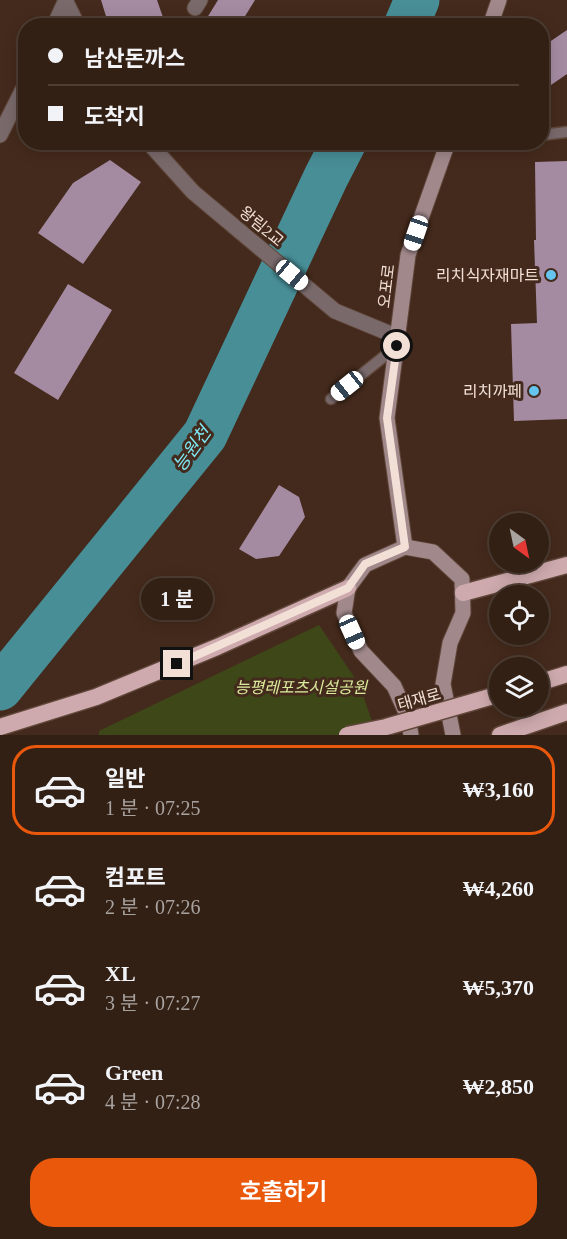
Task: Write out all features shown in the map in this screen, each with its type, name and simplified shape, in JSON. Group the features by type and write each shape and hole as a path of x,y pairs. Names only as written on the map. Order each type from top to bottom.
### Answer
{"highway":[{"path":"463,593 567,565"},
{"path":"0,727 96,697 217,647 348,588"},
{"path":"549,679 567,674"},
{"name":"태재로","path":"347,735 386,727 489,697"},
{"path":"500,735 567,712"}],"main road":[{"path":"493,18 499,0"},
{"name":"오포로","path":"405,547 387,418 408,255 447,150"},
{"path":"411,735 408,717 393,686 361,651 344,613 348,588 365,564 405,547 433,552 462,579 463,613 450,643 444,684 453,735"}],"street":[{"path":"58,18 66,1"},
{"path":"66,1 74,18"},
{"path":"0,135 18,99"},
{"name":"왕림2교","path":"155,150 193,192 335,312 397,341"}],"lane":[{"path":"549,134 567,132"},
{"path":"331,399 397,341"}],"green space":[{"name":"능평레포츠시설공원","path":"319,625 359,684 377,735 99,735 99,731"}],"building":[{"path":"101,0 157,0 163,18 107,18"},
{"path":"218,0 255,0 244,18 207,18"},
{"path":"567,30 567,74 551,85 549,82 549,42"},
{"path":"110,160 141,182 83,264 38,233 73,183"},
{"path":"567,161 567,419 514,421 511,324 537,323 534,240 536,240 535,162"},
{"path":"68,284 112,310 58,400 14,373"},
{"path":"279,485 299,497 305,517 279,556 256,559 239,549"}],"waterway":[{"name":"능원천","path":"409,18 417,0"},
{"name":"능원천","path":"0,688 205,435 340,150"}],"place":[{"name":"리치식자재마트","path":"551,275"},
{"name":"리치까페","path":"534,391"}],"route":[{"path":"177,664 348,588 365,564 405,547 387,418 397,346"}]}
